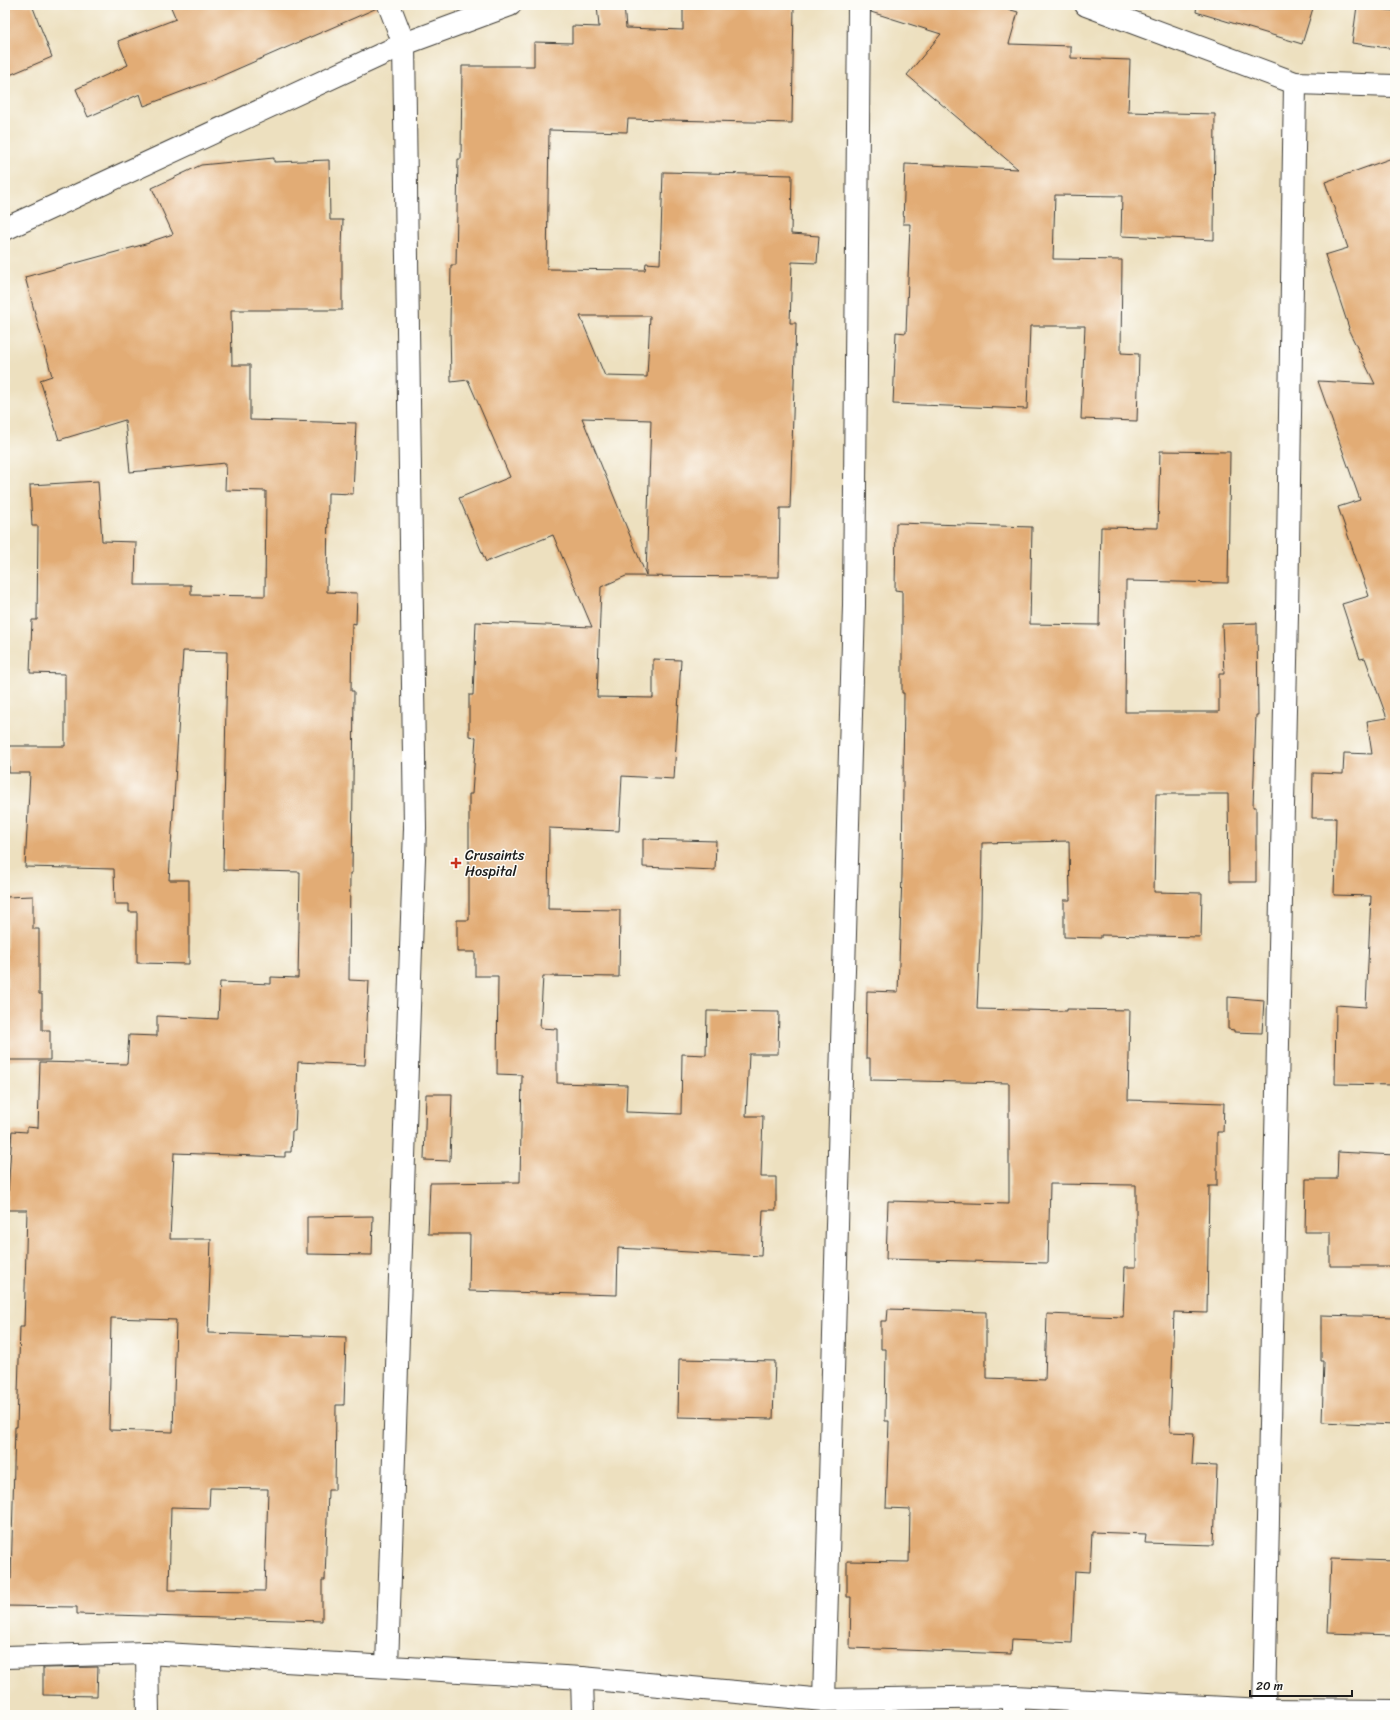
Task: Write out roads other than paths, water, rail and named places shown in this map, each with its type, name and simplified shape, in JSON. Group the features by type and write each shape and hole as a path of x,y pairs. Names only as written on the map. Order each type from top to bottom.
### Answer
{"street":[{"path":"387,1666 415,828 404,44 389,5"},
{"path":"5,229 404,44 510,5"},
{"path":"824,1700 854,605 859,5"},
{"path":"1086,5 1295,83 1395,86"},
{"path":"1264,1710 1287,622 1295,83"},
{"path":"147,1653 148,1715"},
{"path":"5,1657 147,1653 582,1678 824,1700 1014,1706 1395,1712"},
{"path":"582,1678 582,1715"}],"place":[{"name":"Crusaints Hospital","path":"456,863"}]}
